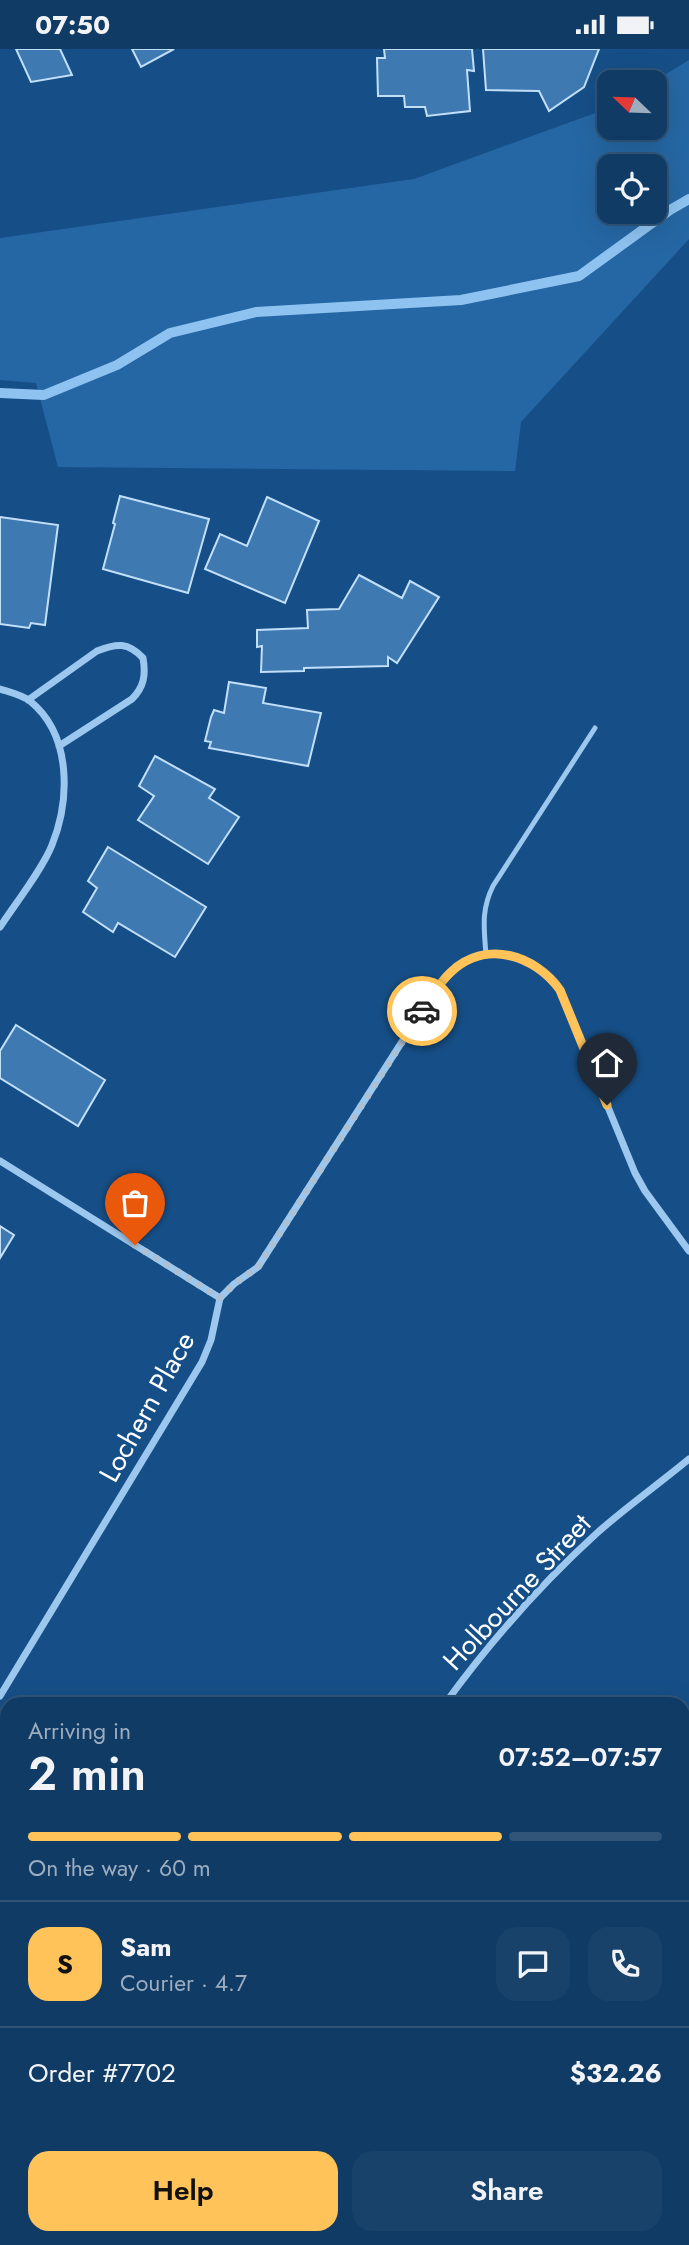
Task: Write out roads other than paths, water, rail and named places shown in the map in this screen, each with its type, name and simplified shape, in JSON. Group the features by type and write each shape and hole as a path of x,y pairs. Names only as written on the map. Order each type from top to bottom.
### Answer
{"street":[{"path":"29,700 97,651 109,646 121,645 134,649 143,658 144,681 132,699 59,746"},
{"path":"0,689 29,700 46,719 59,746 65,785 60,820 51,848 0,927"},
{"path":"0,1161 220,1298 258,1267 438,987 453,970 469,960 504,954 536,964 560,990 635,1173 689,1251"},
{"name":"Lochern Place","path":"0,1696 202,1362 211,1340 220,1298"},
{"name":"Holbourne Street","path":"450,1697 494,1641 557,1573 598,1533 689,1459"}],"lane":[{"path":"486,955 485,901 595,727"}],"waterway":[{"path":"0,393 44,395 117,365 170,333 256,312 461,300 579,276 689,199"}]}
